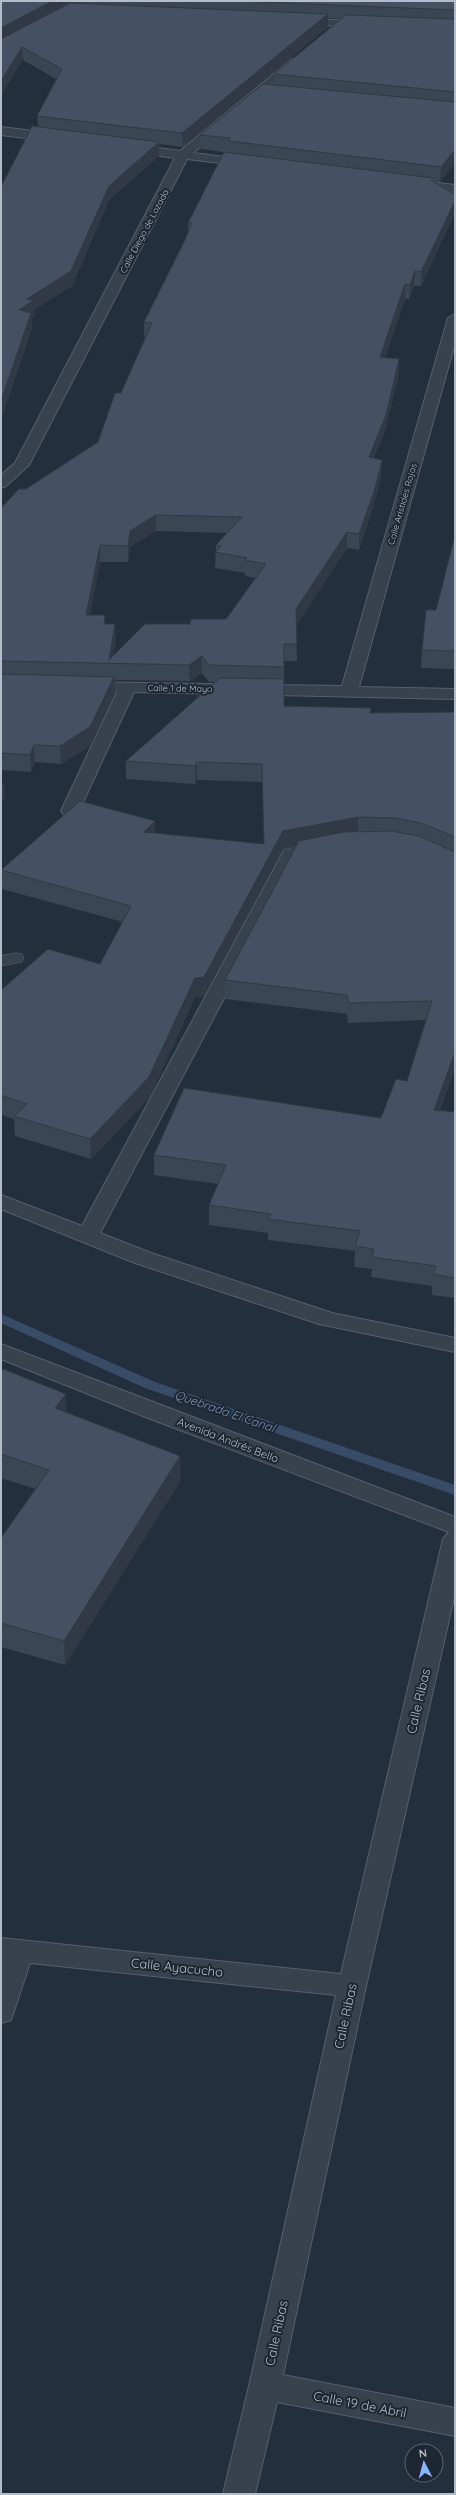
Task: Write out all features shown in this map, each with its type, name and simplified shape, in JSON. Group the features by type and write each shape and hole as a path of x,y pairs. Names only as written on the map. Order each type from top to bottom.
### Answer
{"street":[{"path":"45,24 70,12 87,1"},
{"path":"70,12 94,13"},
{"path":"286,21 380,25"},
{"path":"324,38 342,24"},
{"name":"Calle Diego de Lozada","path":"1,483 21,465 183,155 307,53"},
{"path":"260,92 275,93"},
{"path":"1,131 72,140"},
{"path":"120,147 264,165"},
{"path":"402,182 455,189"},
{"name":"Calle Arístides Rojas","path":"349,691 455,318"},
{"name":"Calle 1 de Mayo","path":"64,685 455,694"},
{"path":"70,811 128,687"},
{"path":"87,1236 291,854 337,844"},
{"path":"1,1201 143,1258 327,1319 455,1345"},
{"name":"Avenida Andrés Bello","path":"1,1351 156,1413 455,1526"},
{"name":"Calle Ribas","path":"239,2494 265,2386 352,1986 455,1540"},
{"path":"1,2012 10,1950"},
{"name":"Calle Ayacucho","path":"10,1950 352,1986"},
{"name":"Calle 19 de Abril","path":"265,2386 455,2422"}],"building":[{"path":"1,1 52,1 1,28"},
{"path":"235,1 455,1 455,10"},
{"path":"70,3 328,14 182,133 37,116 62,69 22,47 1,81 1,39"},
{"path":"346,15 455,19 455,92 274,74"},
{"path":"263,84 455,102 455,150 441,167 229,141 230,138 200,135"},
{"path":"32,126 159,142 109,186 71,271 27,299 34,300 19,310 31,313 1,401 1,187"},
{"path":"224,152 433,178 431,180 455,195 455,201 421,272 415,271 410,285 405,284 380,357 399,359 386,415 369,457 382,460 374,492 359,534 347,532 296,609 297,644 284,644 284,667 209,665 202,656 189,665 1,661 1,508 19,489 26,489 98,442 115,393 121,393 152,323 144,322 184,242 192,223 188,223","holes":["156,515 242,517 216,545 221,546 215,552 247,558 245,560 266,564 226,619 191,619 190,624 145,624 109,660 115,624 104,624 105,615 86,615 100,545 128,546 130,531"]},
{"path":"454,539 455,651 422,650 426,610 436,610"},
{"path":"1,674 114,677 90,727 60,746 34,745 30,755 1,753"},
{"path":"220,678 284,679 284,706 371,708 370,713 455,712 455,837 421,823 396,818 358,817 283,831 204,977 195,978 149,1077 90,1139 14,1116 27,1104 1,1095 1,990 48,949 100,964 131,906 1,870 80,801 155,821 144,832 264,844 262,764 197,762 195,766 126,761"},
{"path":"390,831 419,836 455,852 455,1052 434,1110 455,1112 455,1278 433,1274 436,1266 372,1257 374,1249 355,1246 360,1231 268,1219 271,1214 209,1205 226,1165 154,1155 184,1088 381,1118 396,1079 407,1081 432,1001 349,1003 347,995 225,980 299,841 344,832"},
{"path":"3,1369 66,1394 55,1408 180,1456 64,1641 1,1623 1,1538 49,1470 1,1454 1,1372"}],"waterway":[{"name":"Quebrada El Canal","path":"1,1318 150,1385 455,1490"}]}
